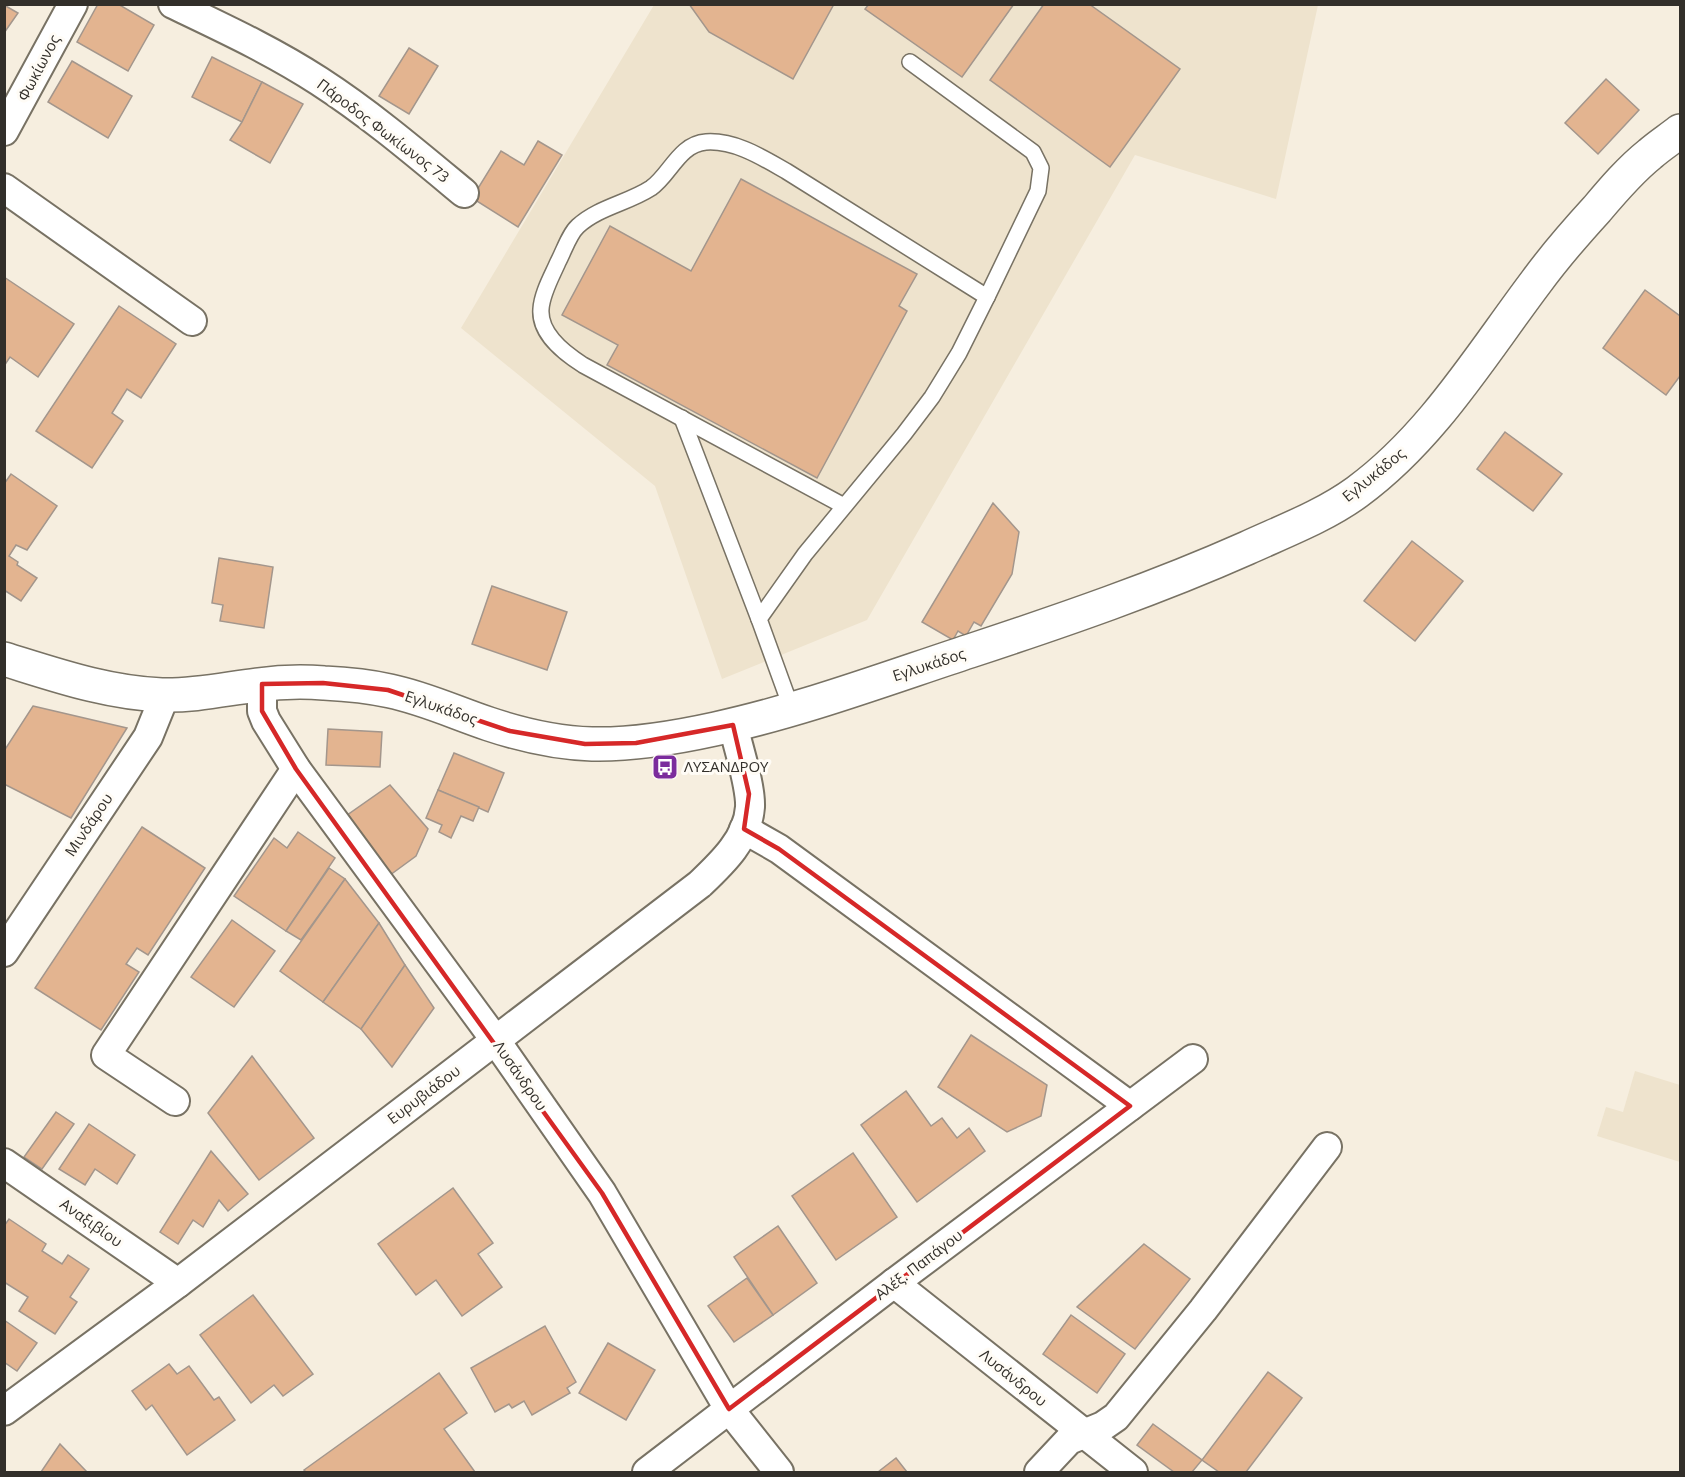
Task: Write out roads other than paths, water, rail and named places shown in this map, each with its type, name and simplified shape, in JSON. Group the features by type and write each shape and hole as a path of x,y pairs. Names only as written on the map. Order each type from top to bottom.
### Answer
{"main road":[{"name":"Εγλυκάδος","path":"4,659 98,687 165,695 282,682 323,682 388,690 510,731 539,738 585,744 636,743 733,725 792,710 1071,617 1150,588 1228,556 1322,513 1358,492 1401,454 1427,427 1479,361 1535,283 1603,201 1652,151 1680,131"}],"street":[{"name":"Φωκίωνος","path":"4,131 73,4"},
{"name":"Πάροδος Φωκίωνος 73","path":"173,4 237,35 317,80 345,99 464,193"},
{"path":"4,188 192,321"},
{"name":"Λυσάνδρου","path":"262,684 262,711 296,769 496,1041 602,1193 729,1409 779,1473"},
{"name":"Μινδάρου","path":"4,952 148,737 165,695"},
{"name":"Ευρυβιάδου","path":"4,1411 496,1041 700,884 729,854 744,829 749,814 749,794 733,725"},
{"path":"175,1101 106,1055 296,769"},
{"path":"744,829 779,849 1130,1106"},
{"name":"Αλέξ. Παπάγου","path":"647,1473 894,1283 1193,1059"},
{"path":"1038,1473 1069,1440 1111,1421 1126,1405 1203,1310 1327,1147"},
{"name":"Αναξιβίου","path":"4,1163 177,1282"},
{"name":"Λυσάνδρου","path":"894,1283 1133,1473"}],"lane":[{"path":"759,619 806,554 932,397 959,354 1038,191 1041,168 1034,152 910,62"},
{"path":"844,506 570,357 546,331 541,307 550,279 576,227 598,212 633,198 653,186 685,150 704,142 724,143 756,154 786,171 987,297"},
{"path":"682,418 792,710"}],"place":[{"name":"ΛΥΣΑΝΔΡΟΥ","path":"665,767"}]}
